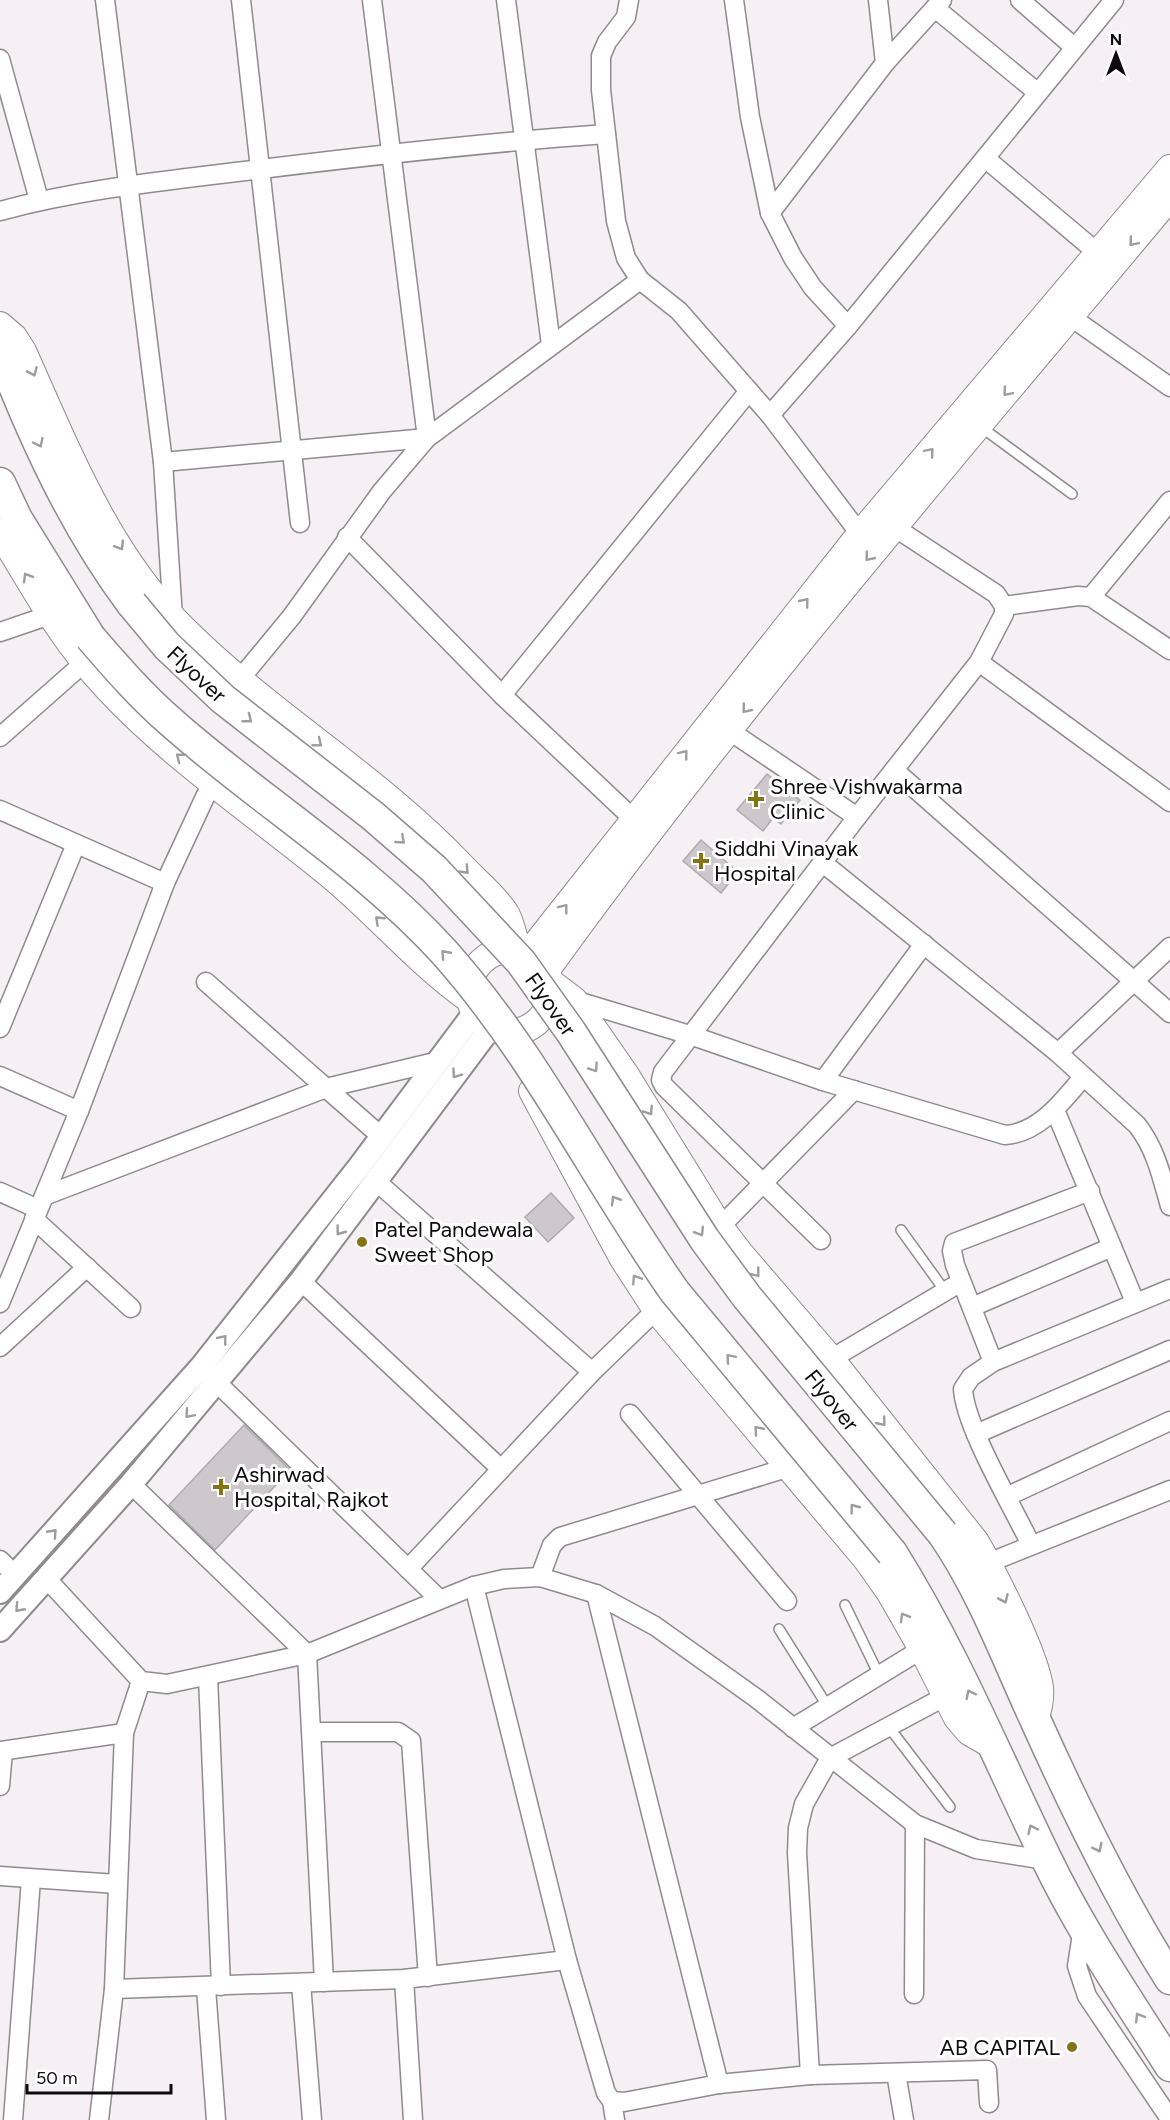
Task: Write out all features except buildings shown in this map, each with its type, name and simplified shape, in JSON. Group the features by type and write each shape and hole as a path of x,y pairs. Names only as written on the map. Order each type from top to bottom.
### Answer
{"highway":[{"name":"Flyover","path":"0,351 19,402 65,498 132,604 167,646 223,699 373,816 434,869 520,962 577,1041 712,1250 747,1297 943,1534 979,1593 1035,1720 1098,1849 1165,1961"},
{"path":"0,483 87,650 135,689 170,722 391,899 443,952 495,1012 527,1058 645,1250 675,1292 892,1553 927,1608 1046,1860 1083,1928 1170,2066"}],"main road":[{"path":"720,724 860,534 885,520 979,426 1063,311 1098,254 1170,168"},
{"path":"536,965 720,724 885,520 1063,311 1170,197"},
{"path":"0,325 14,337 23,351 66,446 112,534 173,618 240,679 434,836 506,913 551,995 541,1018 520,1031 483,1018 332,877 134,717 87,650 50,615 0,532"},
{"path":"995,1748 969,1732 957,1718 890,1593 866,1559 656,1310 623,1259 483,1018 471,980 480,963 504,951 536,965 574,1000 663,1132 720,1227 769,1289 831,1359 960,1520 988,1563 1034,1665 1040,1686 1041,1703 1035,1720"}],"street":[{"path":"105,0 163,462 173,618"},
{"path":"241,0 262,169 300,523"},
{"path":"372,0 427,438"},
{"path":"506,0 551,345"},
{"path":"629,0 626,16 607,42 602,56 601,90 620,241 626,258 640,280 679,311 770,415 860,534"},
{"path":"734,0 750,117 770,213 793,258 813,288 848,326"},
{"path":"878,0 885,63"},
{"path":"1020,0 1074,47"},
{"path":"770,415 848,326 1114,0"},
{"path":"770,213 885,63 938,4 1038,93"},
{"path":"0,59 39,200"},
{"path":"0,211 39,200 128,185 391,152 524,139 606,134"},
{"path":"985,158 1098,254"},
{"path":"240,679 292,616 347,537 427,438 640,280"},
{"path":"1063,311 1170,387"},
{"path":"502,695 749,391"},
{"path":"163,462 427,438"},
{"path":"1091,597 1170,501"},
{"path":"820,1240 664,1086 661,1080 663,1072 693,1036 857,817 979,662 1004,614 1004,606 996,594 885,520"},
{"path":"347,537 502,695 641,826"},
{"path":"1004,606 1078,596 1091,597 1170,650"},
{"path":"0,632 50,615"},
{"path":"0,736 87,650"},
{"path":"979,662 1170,802"},
{"path":"720,724 857,817"},
{"path":"894,770 1170,1013"},
{"path":"0,1303 79,1111 165,883 212,782"},
{"path":"0,810 165,883"},
{"path":"0,1028 76,844"},
{"path":"823,863 1058,1053 1147,1137 1170,1206"},
{"path":"823,1081 924,945"},
{"path":"1058,1053 1170,947"},
{"path":"206,982 382,1137"},
{"path":"574,1000 693,1036 823,1081 1005,1135 1025,1131 1055,1110 1083,1077"},
{"path":"0,1630 131,1484 439,1061 483,1018"},
{"path":"0,1592 8,1568 209,1374 301,1281 377,1182 483,1018"},
{"path":"39,1208 326,1088 439,1061"},
{"path":"0,1076 79,1111"},
{"path":"720,1227 854,1090"},
{"path":"1055,1110 1135,1302"},
{"path":"377,1182 592,1372"},
{"path":"993,1362 972,1307 953,1287 952,1251 954,1243 1090,1191"},
{"path":"0,1192 39,1208 87,1268 131,1308"},
{"path":"972,1307 1112,1247"},
{"path":"0,1347 87,1268"},
{"path":"301,1281 501,1469"},
{"path":"831,1359 953,1287"},
{"path":"1031,1545 976,1434 967,1412 963,1389 971,1377 993,1362 1170,1289"},
{"path":"408,1569 592,1372 656,1310"},
{"path":"976,1434 1170,1350"},
{"path":"209,1374 439,1599"},
{"path":"630,1414 787,1601"},
{"path":"1008,1496 1170,1421"},
{"path":"540,1577 552,1545 560,1537 790,1467"},
{"path":"131,1484 307,1654 324,1982"},
{"path":"988,1563 1170,1490"},
{"path":"46,1578 141,1681 167,1684 307,1654 474,1586 504,1579 540,1577 596,1594 655,1626 756,1698 915,1824 976,1850 1046,1860"},
{"path":"474,1586 567,1960 606,2093 612,2101 615,2120"},
{"path":"596,1594 719,2084"},
{"path":"794,1728 922,1649"},
{"path":"208,1677 216,2120"},
{"path":"99,2120 114,1989 124,1733 141,1681"},
{"path":"810,2074 798,1828 804,1804 830,1758 946,1696"},
{"path":"312,1732 398,1732 411,1741 428,1977"},
{"path":"0,1786 1,1751 124,1733"},
{"path":"914,1994 915,1824"},
{"path":"0,1876 117,1884"},
{"path":"13,2120 31,1879"},
{"path":"1083,1928 1077,1966 1087,1996 1170,2119"},
{"path":"114,1989 404,1979 567,1960"},
{"path":"404,1979 413,2120"},
{"path":"301,1983 312,2120"},
{"path":"612,2101 624,2102 719,2084 810,2074 987,2070 989,2103"},
{"path":"896,2073 904,2120"}],"lane":[{"path":"979,426 1072,494"},
{"path":"901,1230 953,1287"},
{"path":"845,1605 879,1675"},
{"path":"779,1629 828,1707"},
{"path":"888,1726 950,1807"}],"place":[{"name":"Shree Vishwakarma Clinic","path":"756,799"},
{"name":"Siddhi Vinayak Hospital","path":"701,861"},
{"name":"Patel Pandewala Sweet Shop","path":"362,1242"},
{"name":"Ashirwad Hospital, Rajkot","path":"221,1487"},
{"name":"AB CAPITAL","path":"1072,2047"}]}
